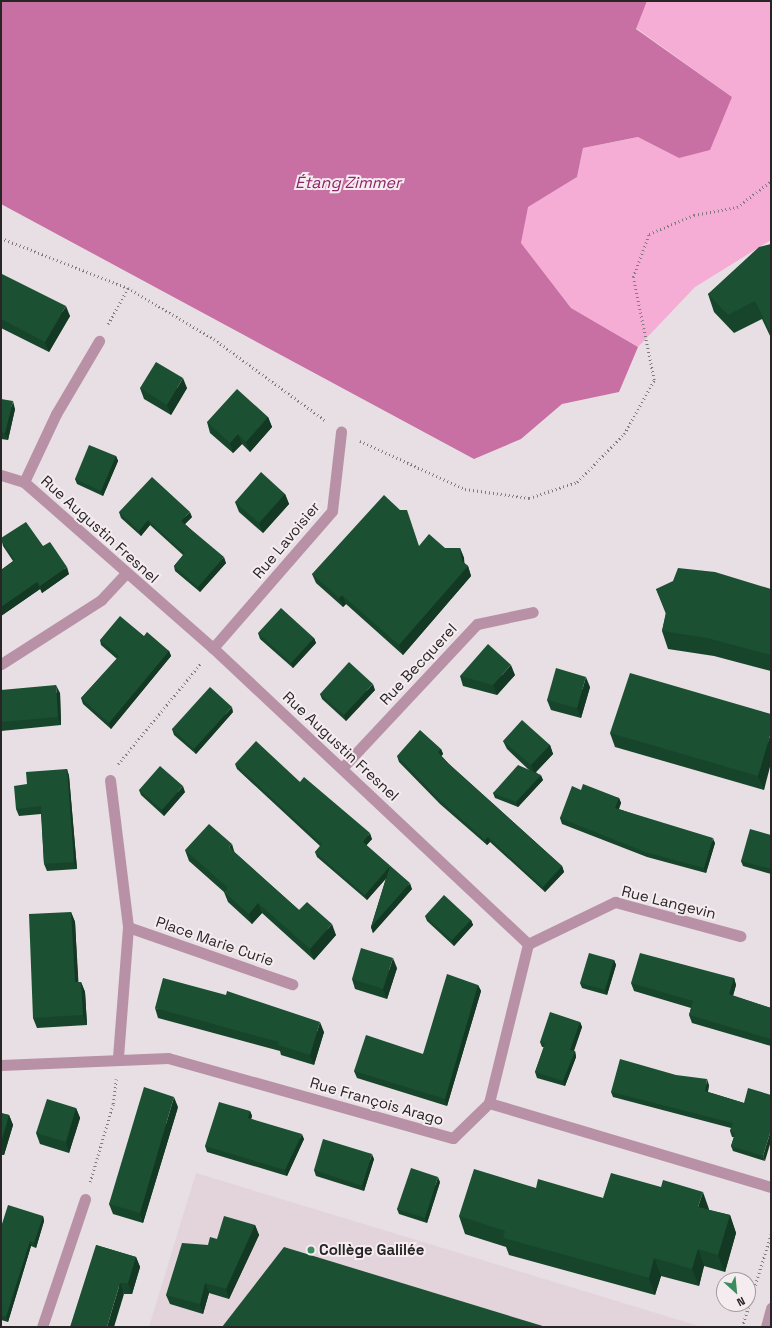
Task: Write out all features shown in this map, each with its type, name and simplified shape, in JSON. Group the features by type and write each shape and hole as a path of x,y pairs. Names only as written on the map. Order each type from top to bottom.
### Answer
{"street":[{"path":"24,482 56,414 99,341"},
{"name":"Rue Lavoisier","path":"213,648 332,511 341,432"},
{"name":"Rue Augustin Fresnel","path":"1,475 24,482 213,648 343,767 528,944"},
{"path":"1,664 101,600 126,573"},
{"name":"Rue Becquerel","path":"343,767 477,624 533,612"},
{"path":"110,780 128,928 118,1058"},
{"name":"Rue Langevin","path":"528,944 615,902 740,936"},
{"name":"Place Marie Curie","path":"128,928 292,984"},
{"path":"528,944 489,1103 771,1187"},
{"name":"Rue François Arago","path":"1,1065 118,1058 168,1058 453,1138 489,1103"},
{"path":"42,1327 85,1199"},
{"path":"766,1327 771,1308"}],"path":[{"path":"1,238 128,288 214,340 341,432 465,488 529,498 577,482 624,434 654,380 632,276 649,234 694,215 737,207 771,181"},
{"path":"99,341 128,288"},
{"path":"110,780 111,773 213,648"},
{"path":"85,1199 113,1104 118,1058"},
{"path":"742,1327 771,1234"}],"shaded area":[{"path":"647,1 771,1 771,240 695,287 638,347 571,308 521,243 527,207 577,177 583,148 639,137 679,158 732,97 636,28"},
{"name":"Collège Galilée","path":"196,1173 702,1327 149,1327"}],"water":[{"name":"Étang Zimmer","path":"1,1 647,1 636,29 732,97 710,150 679,158 638,137 583,148 577,177 528,207 521,243 571,308 638,347 619,392 562,404 521,439 474,459 1,204"}],"building":[{"path":"771,244 771,334 755,301 728,315 708,294 759,247"},
{"path":"2,274 66,306 45,342 1,319"},
{"path":"156,362 183,378 167,405 140,388"},
{"path":"237,389 268,417 246,442 238,434 230,443 207,422"},
{"path":"1,399 13,401 5,433 1,432"},
{"path":"89,445 116,456 101,491 75,479"},
{"path":"261,472 285,494 259,523 235,502"},
{"path":"152,477 190,512 181,521 224,557 198,587 174,566 185,553 148,520 139,531 119,512"},
{"path":"384,495 400,510 407,510 419,546 429,534 445,548 460,548 462,561 468,566 399,645 342,595 339,598 312,574"},
{"path":"26,522 43,546 50,542 67,567 40,586 37,582 1,607 1,570 15,560 1,538"},
{"path":"678,568 715,572 771,589 771,655 707,638 662,631 666,612 656,589 673,581"},
{"path":"281,608 314,638 291,663 258,633"},
{"path":"120,616 144,636 147,632 169,651 109,723 81,698 119,656 100,640"},
{"path":"488,644 511,665 493,685 460,676"},
{"path":"349,662 373,684 344,715 320,694"},
{"path":"556,668 586,677 577,708 547,700"},
{"path":"630,673 771,714 771,732 758,776 610,733"},
{"path":"56,685 58,717 1,722 1,690"},
{"path":"210,687 232,707 194,749 172,729"},
{"path":"522,720 550,745 531,765 503,741"},
{"path":"420,730 441,749 438,752 449,764 562,866 543,887 488,837 485,840 439,799 397,756"},
{"path":"256,741 300,782 304,777 370,833 363,842 410,883 371,927 390,866 365,895 315,852 322,844 235,764"},
{"path":"518,765 541,775 516,802 493,793"},
{"path":"160,766 183,786 162,810 139,790"},
{"path":"67,769 74,862 44,864 41,806 16,809 14,786 27,784 26,772"},
{"path":"583,784 619,798 615,808 713,838 704,868 645,852 560,818 572,786 581,790"},
{"path":"209,824 232,844 229,847 299,910 307,902 332,924 310,949 258,903 249,914 224,892 228,888 185,850"},
{"path":"750,829 771,835 771,869 741,861"},
{"path":"444,895 471,920 452,940 425,916"},
{"path":"71,912 75,982 81,982 83,1015 33,1018 29,914"},
{"path":"361,948 393,958 383,989 352,979"},
{"path":"589,953 614,960 605,990 580,983"},
{"path":"640,953 734,978 729,994 771,1008 771,1039 689,1015 693,1001 631,983"},
{"path":"447,974 478,985 445,1099 354,1071 366,1035 423,1054"},
{"path":"163,978 226,995 227,991 320,1022 310,1055 278,1045 279,1042 155,1008"},
{"path":"550,1012 580,1022 570,1050 575,1051 563,1081 535,1072 545,1043 540,1042"},
{"path":"620,1059 676,1075 707,1079 705,1091 744,1103 748,1088 771,1095 771,1130 763,1156 731,1146 735,1133 730,1131 733,1123 611,1092"},
{"path":"144,1087 174,1097 140,1213 109,1204"},
{"path":"47,1099 76,1108 66,1142 36,1133"},
{"path":"219,1102 250,1111 248,1118 302,1134 285,1170 205,1146"},
{"path":"1,1113 9,1115 1,1143"},
{"path":"323,1139 372,1154 362,1186 314,1170"},
{"path":"411,1168 438,1177 425,1218 397,1209"},
{"path":"474,1169 536,1188 538,1179 603,1198 611,1173 661,1187 663,1180 703,1192 698,1207 730,1215 718,1255 698,1249 692,1269 654,1258 649,1278 503,1238 505,1231 459,1216"},
{"path":"8,1205 43,1216 34,1243 30,1241 6,1317 1,1315 1,1227"},
{"path":"224,1216 255,1225 226,1289 205,1283 200,1304 166,1295 182,1243 208,1245 210,1237 217,1239"},
{"path":"96,1245 136,1257 128,1283 120,1283 107,1327 70,1327"},
{"path":"284,1247 546,1327 222,1327"}],"place":[{"name":"Collège Galilée","path":"311,1250"}]}
